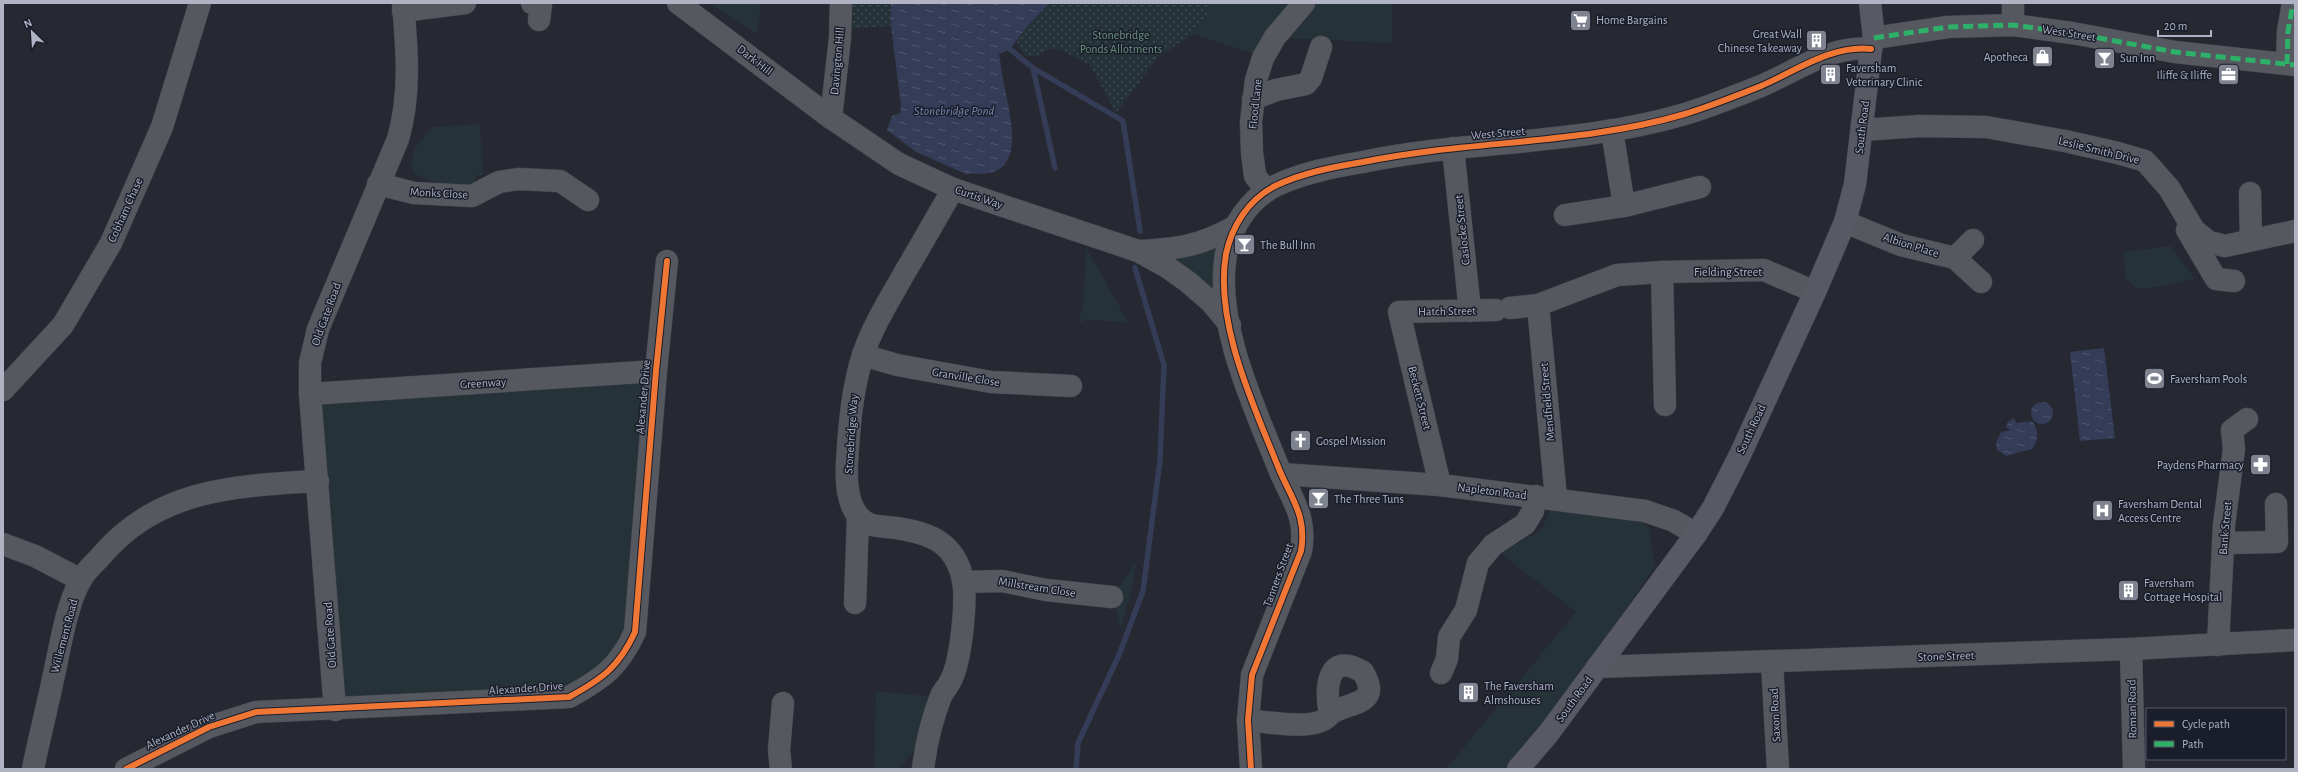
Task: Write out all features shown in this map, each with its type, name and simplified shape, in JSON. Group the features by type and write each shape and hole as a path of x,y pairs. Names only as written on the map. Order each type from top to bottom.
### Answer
{"main road":[{"name":"South Road","path":"1518,769 1548,734 1696,534 1713,508 1739,457 1815,292 1845,222 1855,184 1863,130 1872,44 1870,3"}],"street":[{"name":"Cobham Chase","path":"3,390 63,325 111,243 162,127 200,3"},
{"path":"403,7 465,3"},
{"name":"Dark Hill","path":"678,3 831,118"},
{"name":"Davington Hill","path":"831,118 840,38 841,3"},
{"name":"Flood Lane","path":"1267,191 1255,176 1251,122 1256,80 1263,58 1275,37 1304,3"},
{"path":"2013,3 2013,25"},
{"path":"2291,64 2287,36 2293,3"},
{"name":"Old Gate Road","path":"335,710 310,394 310,363 318,329 398,139 405,113 408,80 403,7"},
{"name":"West Street","path":"1230,325 1224,273 1227,251 1234,227 1246,209 1267,191 1302,176 1324,170 1392,156 1612,130 1666,119 1703,109 1762,85 1826,55 1948,27 2013,25 2072,33 2175,52 2234,60 2291,64"},
{"path":"1253,99 1276,90 1306,84 1311,78 1321,47"},
{"name":"Curtis Way","path":"831,118 899,164 953,189 1138,251"},
{"name":"Leslie Smith Drive","path":"1863,130 1920,126 1986,127 2065,141 2118,153 2145,161 2158,187 2194,230 2209,242 2225,246 2295,231"},
{"path":"1612,130 1624,206"},
{"name":"Caslocke Street","path":"1453,148 1470,311"},
{"name":"Monks Close","path":"378,184 414,193 472,196 499,182 518,179 560,181 588,200"},
{"path":"1565,215 1624,206 1700,187"},
{"name":"Stonebridge Way","path":"858,516 851,504 847,469 854,389 863,355 882,312 953,189"},
{"path":"2250,193 2251,240"},
{"path":"2173,220 2184,227 2216,279 2234,281"},
{"name":"Albion Place","path":"1845,222 1901,253 1955,258 1981,282"},
{"path":"1138,251 1187,247 1212,239 1234,227"},
{"name":"Albion Place","path":"1955,258 1973,240"},
{"path":"1138,251 1167,267 1188,282 1211,302 1230,325"},
{"name":"Alexander Drive","path":"126,769 209,727 256,712 335,710 569,697 594,684 614,666 626,652 635,632 656,371 667,261"},
{"name":"Fielding Street","path":"1503,309 1538,305 1617,275 1662,272 1764,270 1815,292"},
{"path":"1662,272 1665,405"},
{"name":"Mendfield Street","path":"1441,673 1447,659 1449,637 1466,610 1478,563 1493,545 1525,524 1546,497 1538,305"},
{"name":"Hatch Street","path":"1399,312 1503,309"},
{"name":"Beckett Street","path":"1399,312 1440,485"},
{"name":"Tanners Street","path":"1230,325 1234,353 1281,474 1299,511 1303,535 1300,551 1252,675 1248,720 1251,769"},
{"name":"Granville Close","path":"863,355 897,365 991,382 1071,386"},
{"name":"Greenway","path":"310,394 656,371"},
{"name":"Bank Street","path":"2218,645 2223,542 2234,449 2232,430 2247,419"},
{"name":"Napleton Road","path":"1281,474 1440,485 1546,497 1652,512 1674,521 1696,534"},
{"name":"Willement Road","path":"40,768 65,624 81,580 115,539 146,516 176,501 215,490 266,484 318,481"},
{"path":"2223,542 2277,542 2276,504"},
{"path":"858,516 870,524 922,533 940,540 957,561 963,582 963,617 960,650 952,679 942,694 931,726 923,769"},
{"path":"855,603 858,516"},
{"path":"3,544 35,556 81,580"},
{"name":"Millstream Close","path":"963,582 1002,581 1046,590 1112,597"},
{"name":"Stone Street","path":"1597,668 2131,649 2295,640"},
{"name":"Roman Road","path":"2131,649 2134,769"},
{"name":"Saxon Road","path":"1772,662 1778,769"},
{"path":"781,769 779,750 783,703"},
{"path":"1248,720 1289,724 1308,724 1322,722 1330,714"}],"green space":[{"path":"709,3 761,3 757,34"},
{"path":"848,3 891,3 891,26 847,29"},
{"name":"Stonebridge Ponds Allotments","path":"1049,3 1215,3 1193,34 1158,57 1116,113 1090,65 1059,49 1049,49 1035,57 1026,56 1017,46 1020,34 1024,28"},
{"path":"1215,3 1293,3 1257,55 1193,34"},
{"path":"1316,3 1392,3 1392,43 1279,38"},
{"path":"480,124 483,175 477,175 474,182 460,185 438,183 430,181 415,172 411,161 415,148 433,127"},
{"path":"1218,246 1219,297 1180,269 1170,254"},
{"path":"2171,246 2195,279 2158,287 2137,289 2125,277 2124,252"},
{"path":"1086,247 1128,322 1086,320 1078,323 1083,306"},
{"path":"656,371 635,632 594,684 335,710 310,394"},
{"path":"1553,504 1634,515 1649,529 1655,566 1542,731 1506,769 1446,769 1576,612 1500,553 1541,530"},
{"path":"1136,562 1133,585 1121,629 1112,597"},
{"path":"876,691 936,697 915,749 900,768 874,769"}],"water":[{"name":"Stonebridge Pond","path":"891,3 1049,3 1025,29 1010,49 999,54 1012,130 1012,145 1009,158 1001,168 989,173 970,173 968,175 916,152 887,130 892,116 900,113 901,106 891,26"},
{"path":"2104,348 2115,438 2080,441 2070,352"},
{"path":"2038,402 2046,402 2053,409 2053,417 2046,424 2038,424 2031,417 2031,409"},
{"path":"2014,418 2016,423 2032,421 2037,431 2037,439 2032,449 2006,456 1997,450 1996,443 2001,432 2011,430 2006,427 2008,422"}],"waterway":[{"path":"1010,49 1033,68 1055,168"},
{"path":"1033,68 1123,121 1140,231"},
{"path":"1076,769 1078,743 1119,655 1143,591 1160,460 1164,365 1135,268"}],"marked path":[{"path":"2287,64 2288,31 2293,3"},
{"path":"1874,38 1948,27 2013,25 2072,33 2175,52 2295,65"}],"cycle path":[{"path":"1251,769 1248,720 1252,675 1301,551 1302,528 1297,508 1258,419 1248,391 1231,336 1226,308 1224,280 1226,254 1232,234 1249,206 1265,192 1285,181 1329,168 1403,155 1565,137 1605,131 1645,124 1685,114 1761,86 1814,60 1828,55 1856,49 1871,49"},
{"path":"126,769 209,727 256,712 569,697 591,684 608,671 623,654 635,632 656,371 667,261"}],"place":[{"name":"Home Bargains","path":"1580,20"},
{"name":"Great Wall Chinese Takeaway","path":"1817,41"},
{"name":"Apotheca","path":"2043,57"},
{"name":"Sun Inn","path":"2104,58"},
{"name":"Faversham Veterinary Clinic","path":"1830,75"},
{"name":"Iliffe & Iliffe","path":"2228,75"},
{"name":"The Bull Inn","path":"1244,245"},
{"name":"Faversham Pools","path":"2155,379"},
{"name":"Gospel Mission","path":"1300,441"},
{"name":"Paydens Pharmacy","path":"2260,465"},
{"name":"The Three Tuns","path":"1319,499"},
{"name":"Faversham Dental Access Centre","path":"2103,511"},
{"name":"Faversham Cottage Hospital","path":"2129,590"},
{"name":"The Faversham Almshouses","path":"1469,693"}]}
